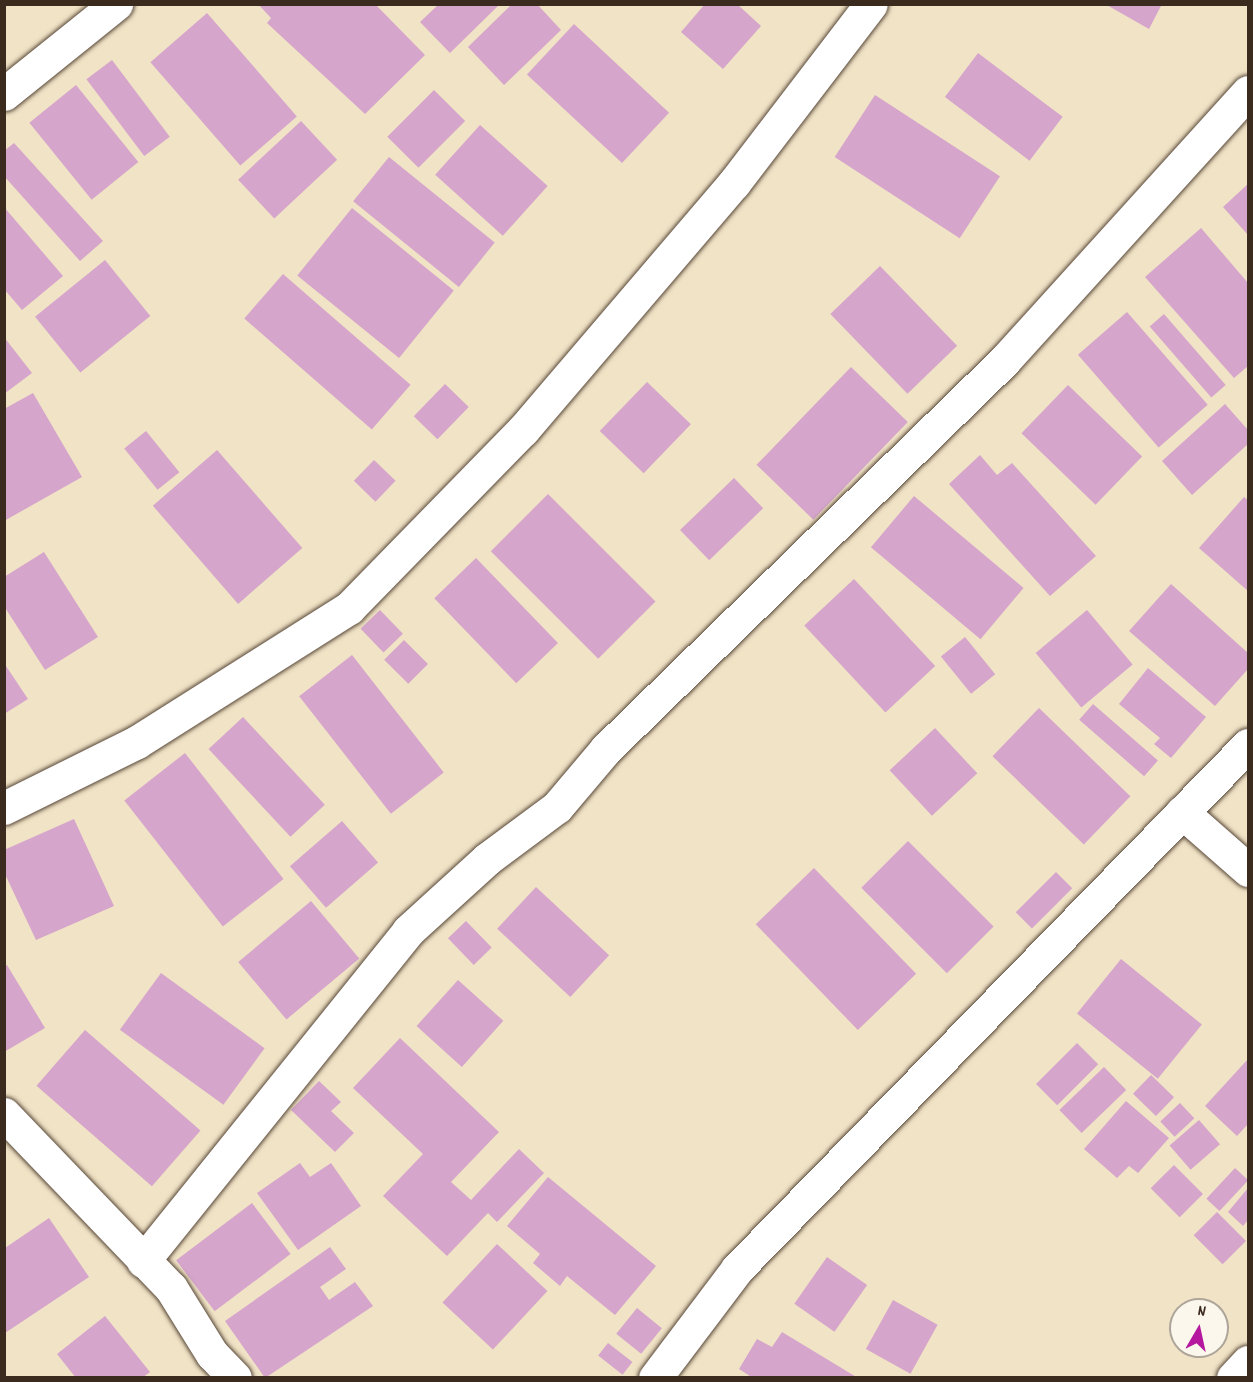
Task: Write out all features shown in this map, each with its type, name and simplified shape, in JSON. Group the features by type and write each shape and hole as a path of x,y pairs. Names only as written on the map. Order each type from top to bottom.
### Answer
{"street":[{"path":"4,94 116,4"},
{"path":"4,808 137,742 349,608 523,430 734,183 871,4"},
{"path":"143,1261 408,931 487,859 557,807 606,749 1004,362 1248,92"},
{"path":"655,1377 737,1269 1248,745"},
{"path":"1182,812 1248,870"},
{"path":"4,1114 121,1232 143,1261 171,1288 212,1354 236,1377"},
{"path":"1233,1377 1248,1362"}],"building":[{"path":"258,4 375,4 425,55 365,114 267,23 271,18"},
{"path":"439,4 500,4 450,53 420,22"},
{"path":"512,4 537,4 561,30 504,85 468,47"},
{"path":"705,4 737,4 761,26 723,69 681,32"},
{"path":"1105,4 1162,4 1149,29"},
{"path":"207,13 297,116 240,166 150,62"},
{"path":"574,24 669,113 622,163 527,74"},
{"path":"978,53 1063,117 1030,161 945,97"},
{"path":"112,60 170,137 144,156 86,79"},
{"path":"76,85 138,162 92,200 29,123"},
{"path":"434,90 465,121 418,168 387,137"},
{"path":"875,95 1000,176 960,238 835,157"},
{"path":"301,121 337,160 274,218 238,180"},
{"path":"480,125 548,186 503,236 435,175"},
{"path":"14,143 103,241 80,261 4,176 4,151"},
{"path":"389,157 495,243 459,287 353,201"},
{"path":"1248,184 1248,235 1223,207"},
{"path":"4,207 63,276 22,310 4,289"},
{"path":"352,208 454,290 399,358 297,276"},
{"path":"1201,228 1248,283 1248,366 1234,378 1145,277"},
{"path":"105,260 150,316 80,373 35,317"},
{"path":"880,266 957,346 907,394 830,314"},
{"path":"283,274 411,385 372,429 244,319"},
{"path":"1127,312 1208,405 1159,447 1078,355"},
{"path":"1164,314 1226,385 1211,397 1150,326"},
{"path":"4,337 32,373 4,394"},
{"path":"851,367 908,422 813,520 757,465"},
{"path":"647,382 691,424 644,473 600,431"},
{"path":"445,384 469,407 437,439 414,416"},
{"path":"1068,385 1142,457 1096,505 1021,433"},
{"path":"33,393 82,477 4,521 4,409"},
{"path":"1225,404 1248,430 1248,444 1192,495 1162,461"},
{"path":"146,431 179,472 158,490 124,449"},
{"path":"217,450 302,548 238,604 153,506"},
{"path":"980,455 997,475 1012,463 1096,556 1050,596 949,484"},
{"path":"374,460 396,481 375,502 354,481"},
{"path":"734,478 763,508 709,560 680,530"},
{"path":"548,494 655,601 598,659 491,551"},
{"path":"914,496 1024,588 980,639 871,547"},
{"path":"1244,497 1248,500 1248,591 1199,548"},
{"path":"44,552 98,637 45,670 4,606 4,577"},
{"path":"476,558 558,643 516,683 434,598"},
{"path":"854,579 935,666 885,712 804,625"},
{"path":"1171,584 1248,653 1248,669 1215,706 1129,631"},
{"path":"380,610 403,634 384,652 361,629"},
{"path":"1087,610 1133,664 1081,707 1036,653"},
{"path":"965,637 995,674 971,694 941,657"},
{"path":"404,640 428,664 408,684 384,660"},
{"path":"352,655 444,772 391,814 299,696"},
{"path":"4,663 28,699 4,714"},
{"path":"1148,668 1206,717 1171,758 1154,744 1160,738 1119,704"},
{"path":"1093,704 1158,760 1144,776 1079,720"},
{"path":"1039,708 1130,796 1084,844 992,756"},
{"path":"243,717 325,805 290,837 209,749"},
{"path":"935,728 977,773 932,816 890,770"},
{"path":"185,753 284,879 223,926 124,800"},
{"path":"74,819 114,906 36,940 4,872 4,850"},
{"path":"342,821 378,863 326,908 290,866"},
{"path":"908,841 994,927 947,973 861,888"},
{"path":"814,868 916,974 858,1030 756,924"},
{"path":"1056,872 1072,888 1032,929 1016,912"},
{"path":"536,887 609,955 570,997 497,929"},
{"path":"311,901 359,958 286,1020 238,962"},
{"path":"466,921 492,948 474,965 448,938"},
{"path":"1121,959 1202,1024 1158,1079 1077,1013"},
{"path":"7,965 45,1028 4,1052 4,967"},
{"path":"161,973 265,1048 223,1105 120,1030"},
{"path":"458,980 503,1021 462,1067 417,1026"},
{"path":"85,1030 200,1130 152,1186 36,1086"},
{"path":"400,1038 499,1132 451,1182 471,1200 519,1149 544,1173 497,1222 488,1213 447,1256 383,1196 423,1154 353,1088"},
{"path":"1077,1043 1098,1064 1057,1105 1036,1084"},
{"path":"1248,1059 1248,1124 1237,1136 1205,1106"},
{"path":"1104,1067 1126,1090 1082,1133 1059,1110"},
{"path":"1151,1075 1174,1097 1156,1116 1133,1094"},
{"path":"319,1081 341,1102 331,1111 354,1133 335,1152 291,1110"},
{"path":"1126,1101 1169,1138 1138,1173 1129,1166 1117,1178 1084,1149"},
{"path":"1180,1103 1194,1118 1175,1137 1160,1121"},
{"path":"1199,1120 1220,1144 1191,1170 1170,1146"},
{"path":"300,1163 310,1177 331,1163 361,1206 298,1250 257,1193"},
{"path":"1174,1165 1203,1194 1180,1217 1151,1188"},
{"path":"1235,1168 1248,1180 1220,1211 1206,1199"},
{"path":"548,1177 656,1266 615,1315 567,1276 560,1286 533,1263 540,1254 507,1226"},
{"path":"1248,1188 1248,1220 1243,1226 1228,1212"},
{"path":"252,1203 291,1254 215,1311 176,1260"},
{"path":"1217,1212 1246,1241 1223,1264 1194,1235"},
{"path":"49,1218 89,1277 5,1333 5,1248"},
{"path":"497,1244 547,1291 493,1350 442,1303"},
{"path":"330,1247 346,1269 320,1287 329,1300 355,1282 373,1306 265,1378 225,1321"},
{"path":"827,1257 867,1285 834,1332 794,1304"},
{"path":"893,1300 938,1325 910,1374 866,1349"},
{"path":"637,1308 662,1328 641,1354 616,1334"},
{"path":"105,1316 150,1372 142,1378 76,1378 57,1354"},
{"path":"782,1332 858,1378 753,1378 739,1369 757,1339 772,1347"},
{"path":"608,1343 632,1362 623,1375 598,1356"}]}
